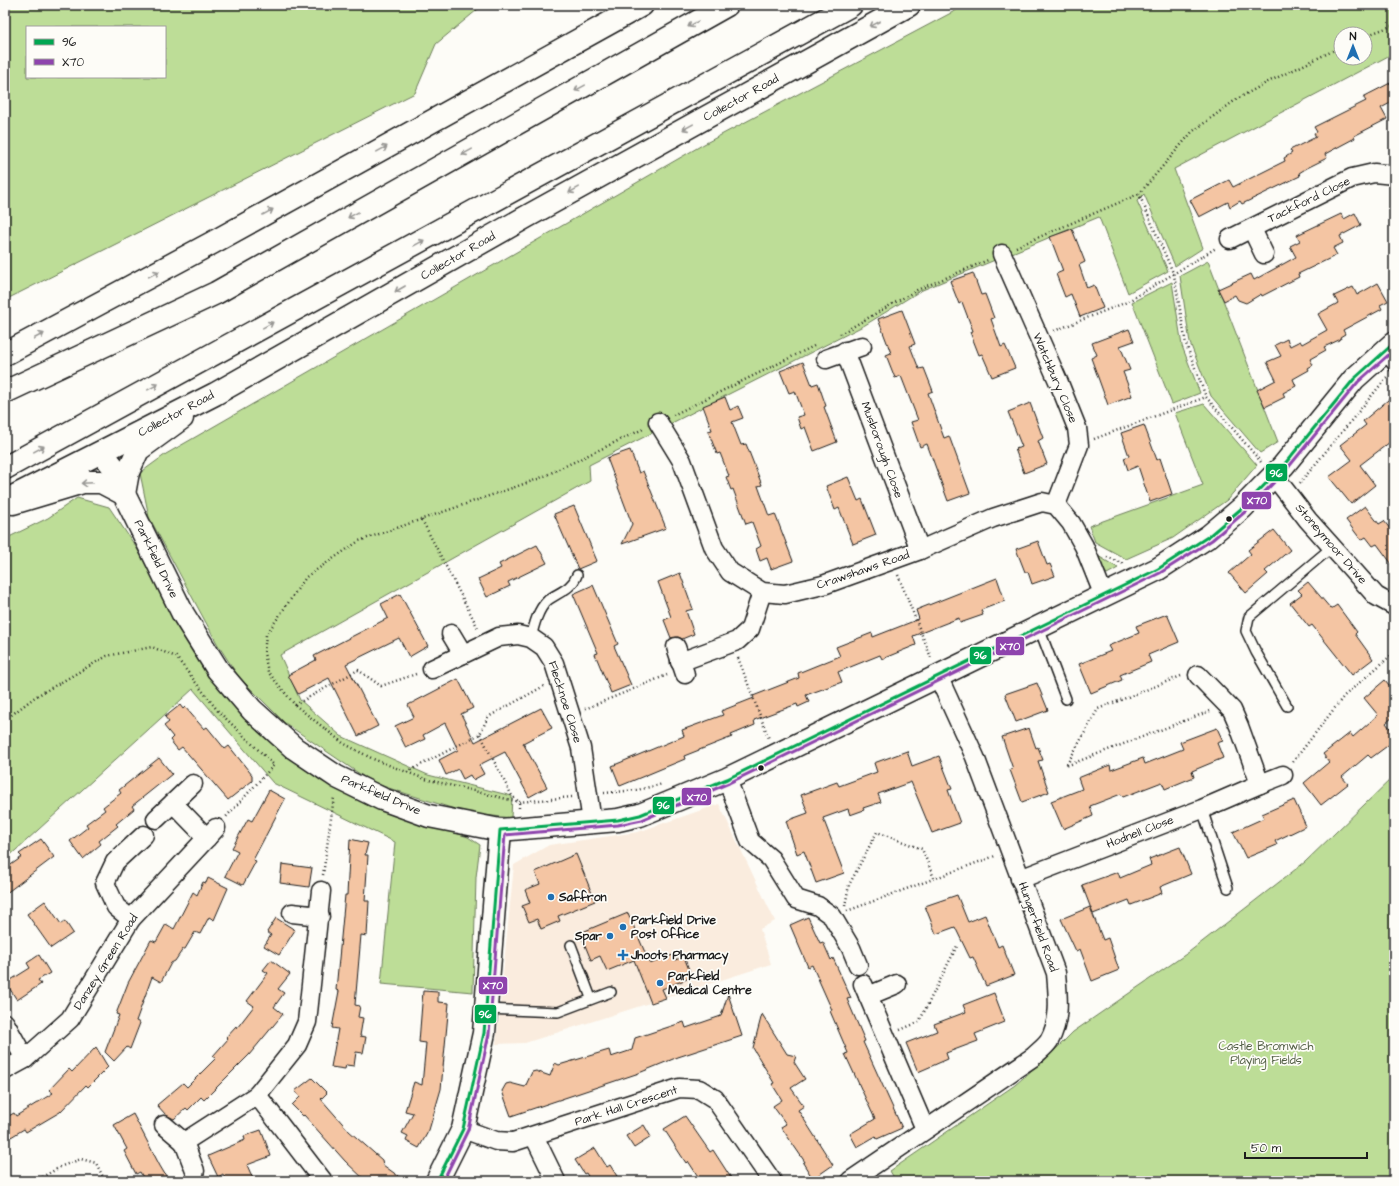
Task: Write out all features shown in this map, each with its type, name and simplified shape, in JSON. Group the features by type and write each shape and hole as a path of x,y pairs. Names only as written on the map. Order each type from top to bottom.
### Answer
{"main road":[{"path":"5,354 212,243 642,5"},
{"path":"5,392 216,293 727,5"},
{"path":"5,468 851,5"},
{"name":"Collector Road","path":"5,501 215,394 526,217 909,5"},
{"name":"Parkfield Drive","path":"102,452 116,470 124,494 183,614 218,670 252,710 294,748 337,777 382,799 429,816 510,829 618,820 640,815 727,779 1158,570 1209,536 1242,508 1269,471 1354,379 1390,360"},
{"path":"5,506 83,482 101,482 124,494 128,472 138,450 215,394"},
{"path":"5,485 73,450 92,450 102,452"},
{"path":"437,1181 463,1129 484,1033 493,907 510,829"}],"street":[{"name":"Tackford Close","path":"1230,239 1352,178 1374,173 1393,171"},
{"path":"1252,229 1264,254"},
{"name":"Watchbury Close","path":"1002,254 1038,337 1060,383 1077,428 1079,445 1056,505"},
{"name":"Musborough Close","path":"824,351 854,349 920,550"},
{"name":"Crawshaws Road","path":"658,422 682,462 714,548 730,572 762,592 785,594 823,585 920,550 993,518 1042,502 1056,505"},
{"name":"Stoneymoor Drive","path":"1269,471 1332,547 1376,596 1394,606"},
{"path":"1056,505 1071,523 1084,546 1104,596"},
{"path":"681,663 732,644 750,630 762,592"},
{"path":"451,634 463,654"},
{"path":"432,669 499,637 518,635 531,638"},
{"name":"Flecknoe Close","path":"531,638 544,647 554,663 559,678 581,748 592,822"},
{"path":"1198,675 1228,705 1240,726 1260,784"},
{"name":"Hungerfield Road","path":"850,1181 1033,1057 1049,1041 1056,1022 1059,1005 1056,972 974,757 938,676"},
{"name":"Hodnell Close","path":"1020,879 1202,809 1282,776"},
{"path":"727,779 750,841 771,858 796,899 818,906 832,916 859,944 858,966"},
{"path":"156,819 193,784"},
{"path":"172,803 212,833"},
{"name":"Danzey Green Road","path":"5,1070 25,1059 70,1020 132,919 212,833"},
{"path":"132,919 116,907 105,883 115,862 144,835"},
{"path":"184,1142 257,1096 297,1045 307,1022 320,916 321,891"},
{"path":"292,913 320,916"},
{"path":"897,984 865,990 925,1129"},
{"path":"5,1023 25,1059"},
{"name":"Park Hall Crescent","path":"463,1129 496,1141 513,1142 679,1088 699,1089 715,1099 772,1181"},
{"path":"257,1096 323,1181"},
{"path":"164,1124 184,1142 195,1171"},
{"path":"534,1136 556,1181"}],"lane":[{"path":"1287,706 1256,652 1246,631 1249,617 1332,547"},
{"path":"531,638 536,620 547,601 571,586 577,576"},
{"path":"1039,628 1066,699"},
{"path":"1202,809 1228,888"},
{"path":"571,945 591,998"},
{"path":"486,1009 558,1012 591,998 611,992"}],"path":[{"path":"1373,33 1394,25"},
{"path":"836,336 857,326 917,290 1139,194 1192,132 1237,99 1266,83 1333,51"},
{"path":"1139,194 1174,275 1186,344 1206,397 1269,471"},
{"path":"1038,337 1127,302 1174,275 1230,239"},
{"path":"658,422 824,351"},
{"path":"1290,496 1390,360"},
{"path":"1079,445 1206,397"},
{"path":"422,520 486,643"},
{"path":"892,560 938,676"},
{"path":"732,644 770,741"},
{"path":"5,720 35,697 107,656 152,647 176,657 218,711 274,765 212,833"},
{"path":"1282,776 1344,696 1394,652"},
{"path":"570,715 681,663"},
{"path":"295,705 358,670 381,686 432,669"},
{"path":"1198,675 1186,674 1098,709 1066,766 1228,705"},
{"path":"407,772 480,734 488,717 559,678"},
{"path":"480,734 512,796 519,802 510,829"},
{"path":"321,891 337,777"},
{"path":"934,878 922,849 877,832 849,885 843,912 1010,850"},
{"path":"919,1022 958,944"},
{"path":"36,1181 62,1166 81,1159 96,1162 105,1181"}],"shaded area":[{"path":"719,804 775,921 760,929 771,964 525,1043 496,1044 514,865 549,845 638,832"}],"green space":[{"path":"5,5 483,5 436,44 415,93 5,300"},
{"path":"966,5 1394,5 1394,53 1373,64 1373,26 1333,26 1333,66 1369,66 1174,169 1203,248 1175,266 1144,194 1137,201 1168,271 1128,293 1099,217 920,291 865,325 589,465 590,481 280,655 300,700 341,736 428,775 512,796 511,818 467,813 373,783 285,723 238,676 218,645 149,517 140,473 166,454 704,144"},
{"path":"1208,261 1278,442 1260,453 1211,396 1190,343 1180,276"},
{"path":"1172,282 1182,346 1200,393 1172,404 1132,302"},
{"path":"1204,404 1257,465 1227,500 1173,538 1126,559 1095,542 1089,526 1203,485 1175,413"},
{"path":"77,498 109,507 136,547 204,669 270,742 321,781 372,806 468,837 480,845 476,877 473,992 381,984 395,842 273,783 193,689 5,860 5,539 48,518"},
{"path":"1098,556 1118,568 1107,574 1102,568"},
{"name":"Castle Bromwich Playing Fields","path":"1394,776 1394,1181 896,1181 890,1171 1015,1085 1073,1032 1189,952 1305,862"}],"building":[{"path":"1394,81 1394,101 1381,108 1387,119 1354,136 1355,138 1325,154 1327,158 1299,173 1300,176 1242,204 1240,201 1230,207 1228,202 1199,217 1190,200 1229,180 1233,187 1285,161 1284,158 1292,153 1290,150 1316,137 1314,133 1317,132 1314,127 1366,101 1363,97"},
{"path":"1355,213 1361,225 1340,236 1343,243 1333,248 1337,255 1298,274 1299,277 1262,296 1261,294 1246,303 1238,300 1235,295 1224,301 1218,289 1251,274 1254,280 1296,257 1290,246 1300,241 1297,235 1341,214 1344,219"},
{"path":"1072,229 1085,262 1079,265 1087,288 1094,285 1103,308 1080,317 1071,294 1065,297 1056,274 1063,271 1050,237"},
{"path":"973,273 981,295 985,294 994,318 991,319 1001,347 1005,345 1015,368 992,377 982,354 979,355 970,332 973,331 962,302 959,304 950,281"},
{"path":"1378,283 1388,301 1380,305 1382,309 1343,330 1345,334 1340,337 1341,339 1324,347 1326,350 1310,359 1313,365 1308,368 1309,370 1293,379 1296,386 1283,393 1285,397 1265,407 1257,390 1276,380 1267,362 1281,356 1275,345 1287,339 1290,346 1300,341 1302,344 1327,330 1318,314 1338,303 1334,296 1353,287 1357,295"},
{"path":"902,310 915,344 910,346 919,369 924,368 933,391 928,393 944,438 949,436 970,493 948,501 927,444 920,447 911,422 918,420 901,376 895,378 886,355 891,353 878,319"},
{"path":"1129,329 1134,341 1120,346 1130,370 1123,372 1132,396 1108,405 1091,358 1097,355 1092,343"},
{"path":"803,362 812,385 818,383 826,406 824,407 837,442 814,451 805,427 801,429 797,417 804,415 795,391 789,393 780,371"},
{"path":"1394,395 1394,439 1360,465 1375,485 1351,504 1329,477 1352,460 1340,445 1366,425 1363,421"},
{"path":"725,397 730,410 738,406 743,418 732,422 741,445 746,444 762,485 758,486 769,516 775,514 793,561 771,569 767,558 760,561 756,549 761,546 752,522 746,524 733,489 731,490 726,477 729,476 720,453 717,454 708,431 712,430 703,406"},
{"path":"1030,403 1043,438 1038,441 1047,464 1024,473 1015,449 1022,447 1008,412"},
{"path":"1144,425 1157,460 1160,458 1172,494 1150,502 1138,466 1128,470 1124,458 1129,456 1121,433"},
{"path":"630,450 639,473 643,471 666,528 622,544 632,524 607,458"},
{"path":"848,477 858,501 862,499 876,535 853,544 839,508 835,510 826,486"},
{"path":"574,506 597,561 578,569 554,514"},
{"path":"1365,506 1379,524 1384,521 1394,534 1394,567 1377,544 1373,546 1366,537 1361,540 1346,520"},
{"path":"1274,530 1290,550 1265,571 1268,574 1246,593 1229,573 1251,554 1248,550"},
{"path":"1038,541 1047,565 1050,564 1055,576 1032,584 1028,572 1025,572 1016,549"},
{"path":"537,545 547,563 508,582 510,586 487,597 478,579 501,568 499,564"},
{"path":"680,573 693,609 686,611 694,634 682,639 678,637 671,638 664,620 671,617 658,582"},
{"path":"997,578 1005,601 981,610 983,615 960,623 959,618 913,636 916,645 882,659 880,655 838,672 842,682 806,695 809,702 798,707 797,704 754,720 755,725 731,735 732,737 684,756 685,759 620,786 612,766 684,736 682,730 723,715 721,711 754,698 753,696 799,678 798,673 840,656 836,647 872,633 873,637 919,619 916,610"},
{"path":"1308,582 1331,609 1337,605 1357,632 1355,634 1373,659 1352,675 1312,625 1309,627 1290,603 1302,594 1298,590"},
{"path":"593,585 618,644 614,646 631,685 611,693 595,654 598,653 573,594"},
{"path":"400,594 428,646 409,657 399,638 346,664 378,726 358,736 329,678 298,694 288,675 316,660 314,656 388,618 381,604"},
{"path":"1167,614 1179,642 1148,655 1151,662 1120,675 1122,680 1091,693 1079,664 1111,651 1108,646 1139,633 1136,626"},
{"path":"458,679 473,708 461,714 475,742 541,708 552,728 523,743 547,787 529,797 505,752 479,765 484,774 473,780 470,775 463,779 458,769 446,775 439,760 458,750 445,723 423,735 425,739 406,748 395,726 414,717 408,705"},
{"path":"1385,680 1394,691 1394,716 1386,723 1394,733 1394,741 1371,758 1368,755 1342,777 1348,784 1321,805 1304,783 1329,762 1323,754 1350,733 1353,737 1378,715 1364,698"},
{"path":"1037,683 1048,710 1016,722 1005,694"},
{"path":"180,705 183,709 185,707 204,729 207,727 225,749 229,746 252,775 252,781 228,800 182,747 178,750 170,740 173,737 164,726 169,722 165,717"},
{"path":"1029,728 1036,748 1038,747 1043,760 1038,761 1049,792 1022,802 1010,770 1013,769 1002,737"},
{"path":"1217,728 1223,741 1217,743 1223,758 1192,771 1194,777 1165,789 1162,782 1123,797 1121,794 1090,806 1093,816 1063,829 1051,801 1082,789 1078,778 1110,765 1111,770 1143,758 1145,764 1183,749 1180,742"},
{"path":"907,751 912,766 939,756 952,789 948,790 960,823 932,833 911,782 878,794 881,802 863,808 864,810 850,815 848,809 823,818 844,873 816,883 804,851 797,854 786,821 808,813 801,795 837,782 839,786 877,772 874,763"},
{"path":"159,758 172,774 132,806 134,809 116,824 118,826 99,841 101,844 83,859 70,841 88,827 86,824 105,810 103,807 121,793 119,790"},
{"path":"269,790 285,799 253,860 256,861 243,885 225,876 238,851 232,848 248,819 252,821"},
{"path":"1294,800 1306,826 1275,841 1277,845 1246,858 1233,832 1264,818 1262,814"},
{"path":"41,839 54,857 5,894 5,869 22,857 19,854"},
{"path":"350,839 368,843 365,855 368,855 365,901 369,901 367,936 361,935 355,1005 360,1006 358,1017 363,1018 360,1036 366,1037 363,1053 356,1052 354,1066 346,1065 345,1069 331,1067 338,1029 332,1028 339,991 336,990 345,895 347,895"},
{"path":"1180,847 1191,874 1160,887 1162,893 1131,905 1129,900 1093,914 1082,885 1118,872 1120,878 1151,865 1149,859"},
{"name":"Saffron","path":"576,854 595,901 558,916 560,921 541,929 537,919 529,922 522,906 530,903 525,890 540,884 535,872"},
{"path":"282,864 312,868 309,887 280,883"},
{"path":"208,878 228,888 214,920 209,917 200,934 195,932 185,949 183,949 175,961 171,963 161,982 152,977 136,1021 140,1023 130,1049 127,1047 114,1061 105,1052 119,1015 116,1014 128,983 151,940 156,942 166,924 174,929 193,892 197,895 203,882 206,883"},
{"path":"957,895 968,922 985,915 998,947 1002,945 1014,975 986,986 973,957 970,958 955,927 936,934 925,906"},
{"path":"45,901 61,924 65,921 73,933 51,948 27,914"},
{"path":"1090,907 1103,940 1108,938 1119,970 1092,981 1080,949 1076,951 1061,919"},
{"path":"628,913 650,964 673,955 675,960 684,957 692,977 662,989 666,998 651,1003 634,960 607,971 600,956 591,960 580,933"},
{"path":"808,917 820,943 823,942 831,960 833,958 851,998 847,999 865,1041 863,1042 902,1128 877,1139 876,1136 857,1147 850,1134 875,1119 845,1054 848,1053 830,1011 832,1010 812,965 808,967 790,925"},
{"path":"276,918 295,930 279,955 264,946 271,935 267,932"},
{"path":"39,955 50,973 38,980 41,984 17,1000 6,983 30,968 27,963"},
{"path":"271,960 290,974 278,989 284,993 274,1007 283,1014 249,1055 204,1100 201,1097 188,1110 186,1108 174,1119 166,1115 157,1105 183,1083 187,1087 216,1058 213,1056 228,1039 226,1037 236,1026 237,1028 254,1006 247,1001 268,973 263,970"},
{"path":"423,991 438,992 438,1002 449,1003 441,1089 429,1130 419,1148 406,1141 408,1136 402,1133 413,1113 405,1111 414,1082 422,1085 426,1043 419,1042"},
{"path":"994,993 1005,1022 975,1034 978,1041 946,1053 948,1059 918,1072 906,1043 937,1031 934,1024 966,1012 963,1005"},
{"path":"728,994 742,1036 678,1057 639,1073 511,1116 502,1091 506,1084 510,1083 525,1087 532,1072 536,1071 550,1076 555,1063 559,1065 609,1050 611,1057 632,1050 635,1038 684,1022 686,1028 721,1016"},
{"path":"762,1014 787,1054 796,1056 794,1062 805,1079 791,1088 804,1106 798,1110 833,1165 813,1179 803,1163 805,1162 781,1127 786,1124 773,1106 782,1100 772,1084 774,1083 753,1048"},
{"path":"96,1047 108,1067 88,1087 86,1085 60,1112 26,1132 24,1129 11,1137 5,1127 5,1118 14,1113 16,1116 53,1093 49,1090 69,1069 72,1072"},
{"path":"312,1078 327,1093 321,1099 349,1131 382,1160 383,1165 405,1181 366,1181 345,1161 304,1115 303,1116 292,1105 300,1097 295,1091"},
{"path":"133,1114 169,1181 145,1181 140,1172 136,1174 124,1151 127,1149 114,1125"},
{"path":"685,1116 710,1152 713,1150 733,1181 701,1181 688,1161 686,1163 664,1129"},
{"path":"644,1125 651,1137 634,1148 626,1136"},
{"path":"261,1130 271,1156 247,1165 254,1181 226,1181 223,1174 218,1177 208,1156 245,1140 244,1136"},
{"path":"595,1148 607,1167 610,1165 620,1181 584,1181 589,1178 586,1173 584,1174 575,1160"}],"transit line":[{"name":"96","path":"437,1181 463,1129 484,1033 500,830 618,820 640,815 727,779 1158,569 1209,536 1242,508 1283,466 1354,379 1394,343"},
{"name":"X70","path":"443,1181 468,1130 489,1034 505,835 618,825 642,820 729,783 1160,573 1212,540 1246,511 1287,469 1358,382 1394,350"}],"place":[{"name":"Saffron","path":"551,897"},
{"name":"Parkfield Drive Post Office","path":"623,927"},
{"name":"Spar","path":"610,936"},
{"name":"Jhoots Pharmacy","path":"623,955"},
{"name":"Parkfield Medical Centre","path":"660,983"}]}
